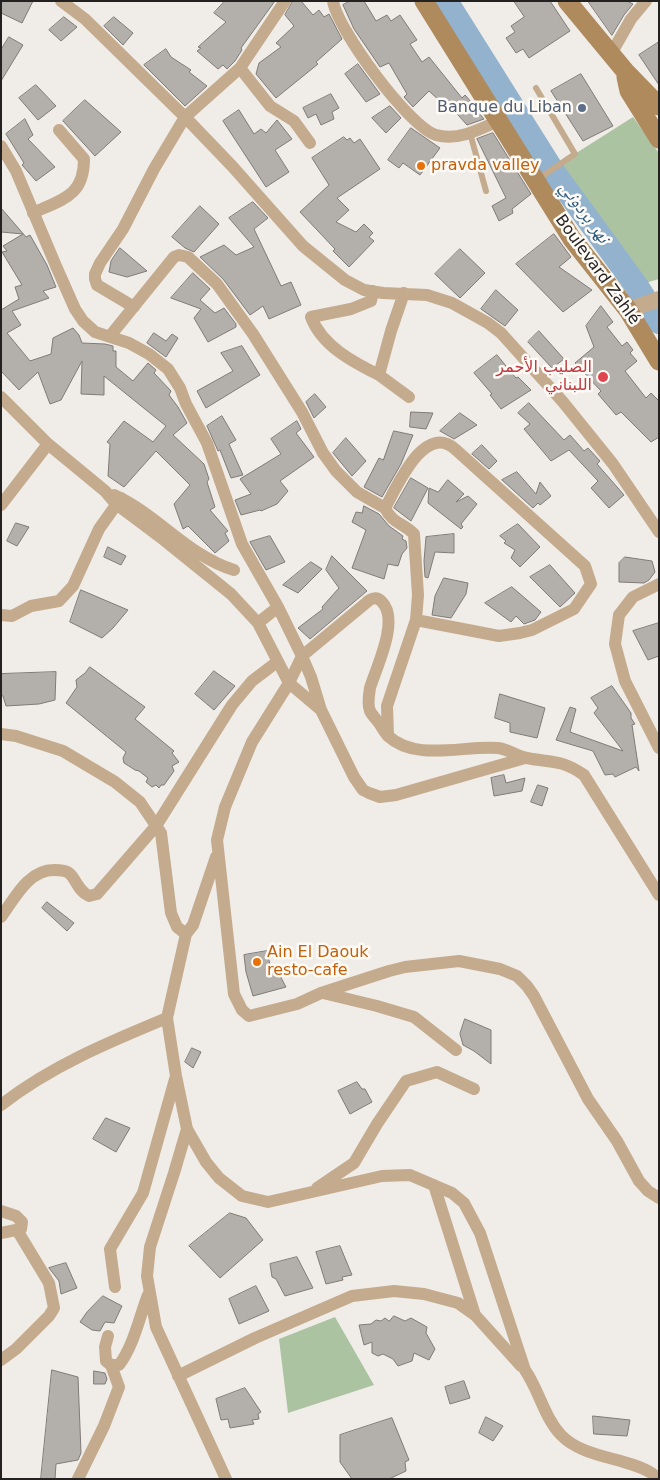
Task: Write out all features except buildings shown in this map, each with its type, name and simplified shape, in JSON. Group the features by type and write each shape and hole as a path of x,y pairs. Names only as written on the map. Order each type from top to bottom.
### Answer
{"main road":[{"name":"Boulevard Zahlé","path":"424,1 498,121 541,177 572,239 632,309 658,358"},
{"path":"567,1 625,71 659,106"},
{"path":"625,71 629,91 659,139"}],"street":[{"path":"61,1 85,19 185,117 232,166 303,246 345,280 364,290 373,292 427,295 452,303 488,323 505,337 613,464 659,532"},
{"path":"134,307 97,285 95,274 100,263 123,229 154,169 185,117 240,68 285,1"},
{"path":"611,54 630,19 646,1"},
{"path":"331,3 344,28 393,98 429,132 446,136 470,133 498,121"},
{"path":"240,68 270,106 294,121 310,143"},
{"path":"33,213 78,189 84,174 84,159 59,130"},
{"path":"1,146 16,172 75,309 83,321 95,332 129,343 149,354 168,368 180,388 186,404 207,443 242,544 278,607 311,677 322,710 354,777 363,790 380,797 396,795 525,758"},
{"path":"110,336 176,255 188,257 217,284 253,334 302,412 323,453 336,471 357,492 385,508 389,516 414,534 418,596 416,620 387,706 388,736"},
{"path":"373,292 371,301 351,308 311,317 315,327 334,348 360,366 379,375 409,397"},
{"path":"379,375 404,293"},
{"path":"632,309 659,299"},
{"path":"1,397 48,444 227,590 258,623 289,683 322,710"},
{"path":"385,508 419,452 428,446 446,443 585,566 591,584 574,608 532,630 520,633 499,636 416,620"},
{"path":"1,505 48,444"},
{"path":"118,501 221,566 234,570 252,564"},
{"path":"1,614 12,616 30,606 59,602 73,586 98,529 118,501"},
{"path":"227,590 234,570"},
{"path":"659,584 633,597 619,615 615,644 625,681 659,748"},
{"path":"659,895 584,775 570,766 525,758 500,748 413,749 388,736 370,711 368,701 370,688 385,643 389,622 386,607 381,600 376,598 370,599 302,656 289,683 265,720 249,750 225,807 217,840 234,994 242,1010 249,1016 297,1004 322,993 405,967 441,962 458,962 492,967 517,976 528,986 534,996 588,1099 617,1141 639,1181 648,1191 659,1198"},
{"path":"258,623 278,607"},
{"path":"1,917 35,874 41,871 57,870 66,872 70,874 82,892 89,896 97,894 156,826 232,705 252,681 277,662"},
{"path":"1,734 16,736 63,751 115,782 140,802 161,833 171,912 177,927 186,934"},
{"path":"218,852 194,925 192,930 186,934 167,1018 187,1130 206,1162 219,1178 242,1196 268,1202 382,1176 410,1175 452,1193 464,1203 480,1233 524,1370 552,1423 562,1436 584,1448 609,1459 643,1467 655,1475"},
{"path":"322,993 414,1017 456,1050"},
{"path":"1,1105 50,1072 112,1041 167,1018"},
{"path":"310,1193 354,1163 406,1081 437,1072 474,1089"},
{"path":"115,1287 110,1249 143,1193 176,1076"},
{"path":"187,1130 150,1247 147,1276 156,1327 226,1479"},
{"path":"434,1185 475,1316"},
{"path":"1,1211 21,1219 22,1222 21,1229 1,1233"},
{"path":"1,1360 16,1349 49,1316 54,1308 49,1283 17,1230"},
{"path":"178,1376 255,1338 352,1296 394,1291 424,1294 458,1303 475,1316 524,1370"},
{"path":"111,1365 119,1365 123,1360 149,1293"},
{"path":"78,1479 104,1426 119,1386 111,1365 106,1361 105,1347 108,1336"}],"lane":[{"path":"536,88 575,154 541,177"},
{"path":"470,133 486,191"}],"green space":[{"path":"633,117 659,153 659,279 635,286 559,164"},
{"path":"335,1317 374,1385 288,1413 279,1339"}],"waterway":[{"name":"نهر بردوني","path":"446,1 552,170 638,288 659,322"}],"place":[{"name":"Banque du Liban","path":"582,108"},
{"name":"pravda valley","path":"421,166"},
{"name":"الصليب الأحمر اللبناني","path":"603,377"},
{"name":"Ain El Daouk resto-cafe","path":"257,962"}]}
